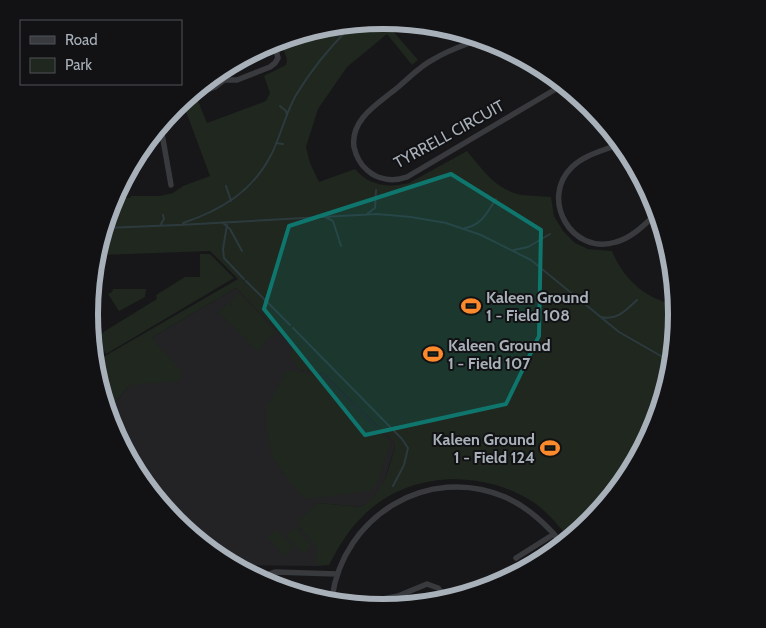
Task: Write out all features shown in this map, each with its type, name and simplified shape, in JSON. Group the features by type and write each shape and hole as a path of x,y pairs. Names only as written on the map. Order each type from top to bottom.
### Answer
{"street":[{"name":"TYRRELL CIRCUIT","path":"468,42 428,62 361,120 355,133 354,148 360,162 369,172 388,180 407,177 557,88"},
{"path":"225,77 237,80 274,65 278,55 276,49"},
{"path":"205,91 215,88 221,80"},
{"path":"162,134 171,185"},
{"path":"613,146 582,159 573,165 566,174 558,194 558,204 563,220 573,233 582,239 592,243 608,244 619,242 628,237 651,218"},
{"path":"333,595 337,574 344,557 364,527 378,515 409,496 435,489 471,488 497,494 528,510 558,539"},
{"path":"516,558 554,534"},
{"path":"266,574 274,572 337,574"},
{"path":"387,599 427,584 438,588 442,593"}],"highlighted area":[{"path":"451,174 541,230 539,336 506,404 365,435 264,309 289,226"}],"shaded area":[{"path":"236,288 292,346 300,370 324,374 394,442 395,447 382,488 375,494 373,499 361,507 318,503 317,566 248,565 240,561 209,540 181,516 157,488 136,457 119,423 113,405 130,385 127,352"}],"green space":[{"path":"364,29 395,29 393,31 418,60 412,65 387,34 347,67 318,109 306,147 310,163 319,182 355,169 367,179 380,184 409,183 467,151 491,178 505,189 522,195 551,197 554,216 563,231 575,243 588,249 612,251 629,279 654,298 668,303 668,333 663,370 647,423 630,457 609,488 585,516 565,533 541,508 530,500 509,490 487,483 465,480 442,480 419,484 398,491 378,503 351,529 329,565 317,566 317,547 296,523 318,503 361,507 369,501 384,481 395,447 394,442 324,374 300,370 290,356 292,346 236,288 151,338 180,369 181,381 130,385 113,405 101,358 238,279 210,251 104,255 123,198 160,196 173,193 183,186 210,176 185,109 198,101 207,123 266,101 270,93 264,76 286,65 287,59 282,47 309,38"},
{"path":"200,254 210,254 234,278 106,354 99,342 98,338 105,331 157,299 156,295 185,277 200,277"},
{"path":"113,289 146,289 145,297 119,311 108,294"},
{"path":"239,293 276,332 266,341 247,322 266,342 257,351 219,312 228,303 236,310 229,302"},
{"path":"287,370 323,377 391,443 376,485 370,491 306,499 297,491 272,457 267,431 267,407"},
{"path":"295,527 312,546 303,554 286,536"},
{"path":"277,529 293,547 284,556 267,537"}],"waterway":[{"path":"183,223 223,206 255,179 271,155 292,102 321,59 346,31"},
{"path":"280,106 286,111 287,115"},
{"path":"276,143 283,144"},
{"path":"226,186 231,201"},
{"path":"367,214 375,208 376,190"},
{"path":"465,228 480,221 496,199"},
{"path":"179,225 377,214 446,223 481,235 531,260 619,332 665,358"},
{"path":"161,224 164,219 163,215"},
{"path":"327,218 333,221 341,246"},
{"path":"223,223 230,229 242,251"},
{"path":"111,228 178,225"},
{"path":"227,225 223,249 224,258 244,279"},
{"path":"514,250 528,247 550,234"},
{"path":"246,281 290,325"},
{"path":"601,317 617,316 637,300"},
{"path":"293,328 402,439 408,448 404,465 393,486"}],"place":[{"name":"Kaleen Ground 1 - Field 108","path":"471,306"},
{"name":"Kaleen Ground 1 - Field 107","path":"433,354"},
{"name":"Kaleen Ground 1 - Field 124","path":"550,448"}]}
